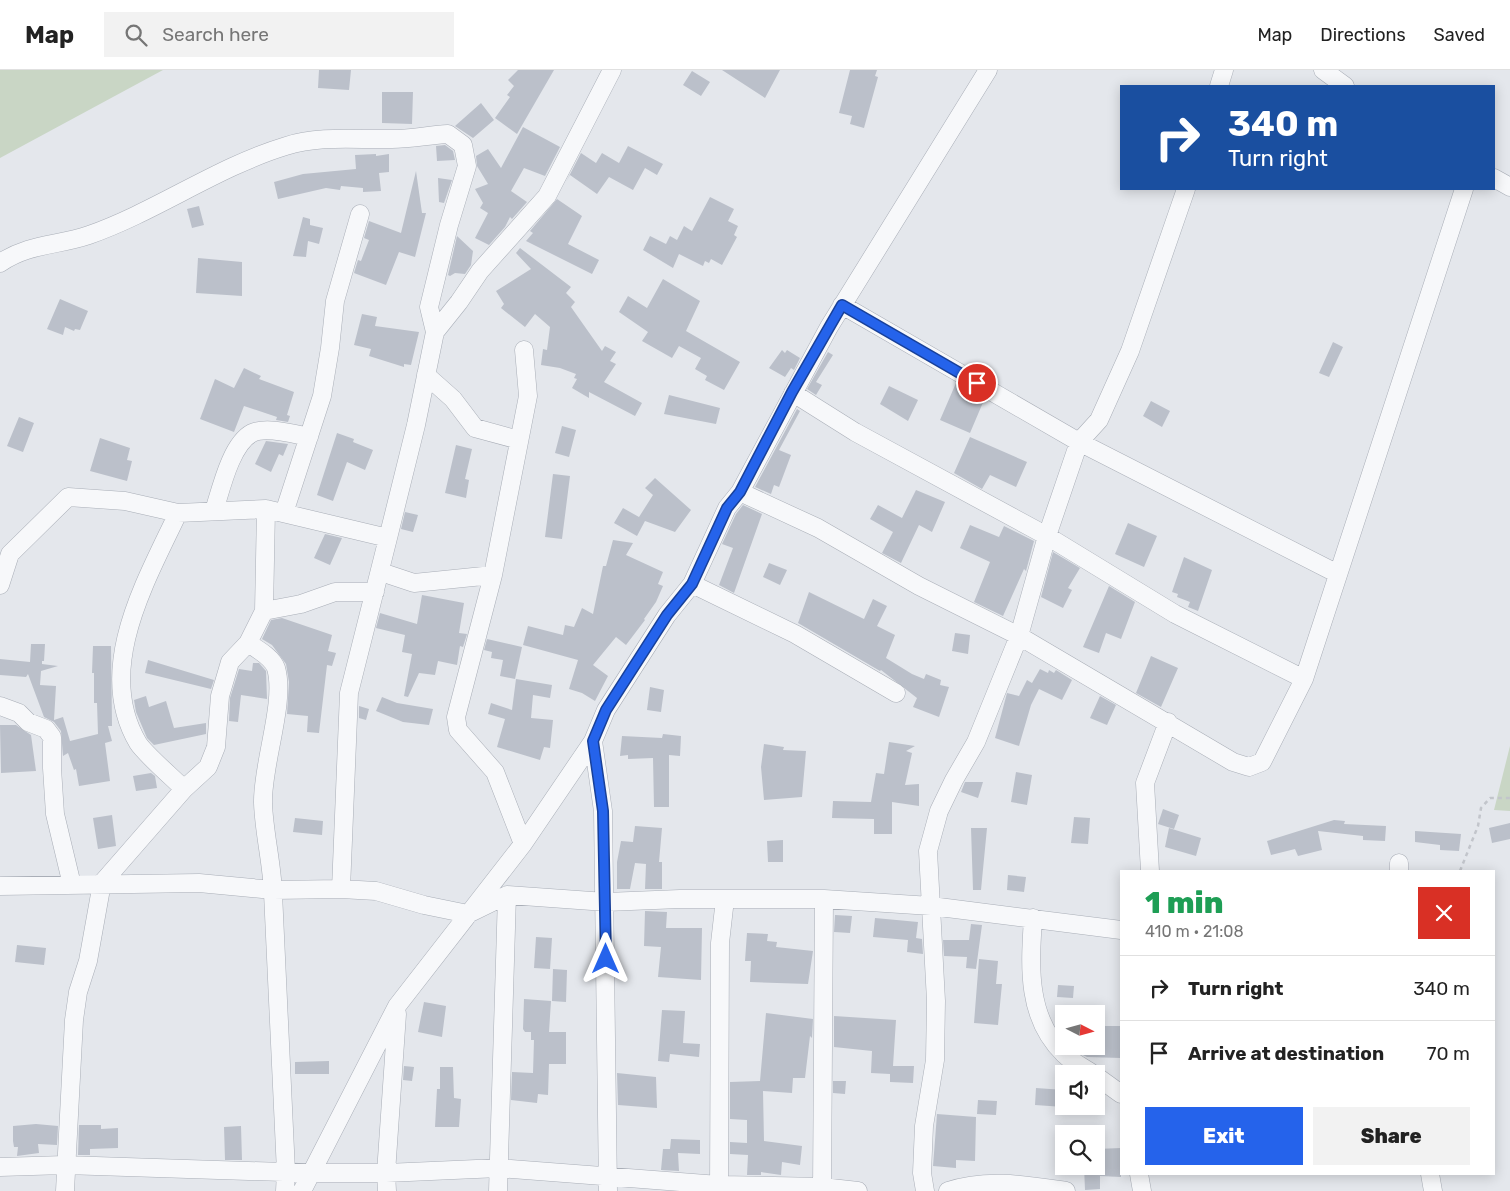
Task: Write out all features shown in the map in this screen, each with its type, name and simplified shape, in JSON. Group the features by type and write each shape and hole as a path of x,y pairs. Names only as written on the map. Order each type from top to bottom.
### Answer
{"street":[{"path":"435,332 459,302 480,271 547,196 612,70"},
{"path":"302,1191 313,1173 397,1006 523,844 593,741 611,702 667,615 692,584 727,508 740,492 842,305 988,70"},
{"path":"1219,85 1224,70"},
{"path":"1323,70 1344,85"},
{"path":"0,264 17,252 89,235 152,207 216,175 287,145 329,139 395,139 448,134 463,145 468,166 449,225 430,307 435,332 381,572 349,693 341,889"},
{"path":"1495,178 1510,186"},
{"path":"925,1191 922,1173 924,1126 935,1060 936,1001 928,851 939,811 976,742 1019,636 1048,536 1079,442 1099,420 1130,351 1186,190"},
{"path":"740,492 818,528 919,586 1019,636 1233,762 1249,767 1262,762 1304,678 1464,190"},
{"path":"284,513 322,396 335,301 360,214"},
{"path":"842,305 1079,442 1338,574"},
{"path":"523,844 495,772 458,730 456,717 493,575 520,440 528,396 524,350"},
{"path":"426,375 453,400 475,428 520,440"},
{"path":"793,393 855,432 1048,536 1175,614 1304,678"},
{"path":"214,511 231,461 242,442 254,432 280,430 309,437"},
{"path":"0,576 10,554 68,497 126,501 178,512 266,509 388,538"},
{"path":"65,1191 65,1165 73,1072 74,1020 78,992 88,961 102,883 184,789 208,767 216,747 220,696 230,662 248,643 264,612 266,509"},
{"path":"178,512 154,564 125,640 120,684 126,712 139,744 184,789"},
{"path":"0,585 10,554"},
{"path":"381,572 414,583 493,575"},
{"path":"692,584 795,634 896,693"},
{"path":"264,612 301,604 335,592 375,592"},
{"path":"248,643 267,656 276,666 278,685 275,719 265,766 263,802 265,835 273,890 286,1172 285,1191"},
{"path":"0,706 19,713 28,722 46,729 52,738 55,814 72,885"},
{"path":"1150,870 1145,783 1168,722"},
{"path":"593,741 603,811 606,902 609,1184"},
{"path":"0,886 199,882 273,890 341,889 376,892 468,914 507,895 606,902 824,899 932,906 1120,930"},
{"path":"498,1191 507,895"},
{"path":"719,1188 720,943 725,899"},
{"path":"822,1189 824,899"},
{"path":"1033,918 1030,964 1038,1017 1064,1054 1080,1065"},
{"path":"387,1191 386,1173 397,1006"},
{"path":"1105,1082 1120,1093"},
{"path":"0,1168 65,1165 313,1173 386,1173 499,1168 553,1171 609,1184 858,1191"},
{"path":"1139,1175 1142,1191"},
{"path":"1430,1175 1433,1191"},
{"path":"948,1191 987,1183 1066,1191"}],"path":[{"path":"1460,870 1478,826 1482,808 1490,798 1510,798"}],"green space":[{"path":"0,70 163,70 0,158"},
{"path":"1510,746 1510,811 1494,810"}],"building":[{"path":"319,70 351,70 349,90 318,88"},
{"path":"518,70 554,70 517,134 495,118 510,97 507,95 514,86 508,80"},
{"path":"722,70 780,70 765,98"},
{"path":"850,70 877,70 875,76 878,77 864,128 850,124 852,116 839,113"},
{"path":"692,71 710,82 701,96 683,85"},
{"path":"382,92 413,92 412,124 382,123"},
{"path":"481,103 494,120 473,138 455,126"},
{"path":"523,127 560,147 545,176 524,168 511,191 527,202 512,219 510,217 505,227 489,245 475,238 488,213 480,208 483,203 475,189 488,184 477,166 476,156 488,149 501,168"},
{"path":"445,145 453,151 455,160 437,161 436,146"},
{"path":"628,146 663,164 657,175 645,168 633,190 609,177 597,194 570,175 566,182 581,153 596,163 602,153 619,163"},
{"path":"376,154 376,156 389,154 389,172 379,173 381,191 363,192 363,188 341,186 340,190 326,188 278,199 274,182 303,174 356,169 355,155"},
{"path":"416,171 422,213 426,213 415,257 399,252 386,285 354,273 358,260 361,261 369,240 364,238 369,221 401,233"},
{"path":"438,178 452,180 444,203 439,202"},
{"path":"710,197 734,209 728,221 738,226 734,235 737,237 722,265 711,259 709,263 705,261 703,266 679,254 673,268 643,250 650,236 666,244 670,236 677,240 684,226 692,231"},
{"path":"557,199 582,216 568,244 599,260 592,274 526,241 533,233 530,231"},
{"path":"199,206 204,225 192,228 187,209"},
{"path":"303,217 310,219 310,225 323,228 319,244 308,241 306,257 293,256"},
{"path":"457,236 473,251 471,265 465,274 455,273 450,276 448,275"},
{"path":"520,248 571,287 566,293 575,302 571,307 602,351 605,346 616,352 610,361 616,364 604,382 642,403 635,416 589,392 589,398 572,388 577,379 574,378 576,374 560,368 541,365 543,349 547,350 550,327 535,314 525,327 501,308 504,304 496,291 531,269 516,253"},
{"path":"198,258 242,262 242,296 196,293"},
{"path":"663,279 700,301 686,331 740,362 724,390 705,380 707,376 695,369 701,358 679,346 672,358 642,341 648,332 619,312 628,296 647,308"},
{"path":"60,299 88,311 80,330 75,329 74,331 65,327 63,335 47,329"},
{"path":"362,314 377,317 375,326 419,332 411,365 404,364 404,367 369,356 371,349 354,345"},
{"path":"1333,342 1343,347 1329,377 1319,373"},
{"path":"782,350 785,353 787,350 800,358 794,370 791,368 785,377 769,368"},
{"path":"828,352 833,355 816,382 822,385 816,395 807,389"},
{"path":"244,368 261,376 259,379 294,392 287,415 290,416 288,422 276,420 277,417 244,406 234,432 200,419 215,379 234,388"},
{"path":"956,383 984,400 970,433 940,420"},
{"path":"889,386 918,400 908,421 880,404"},
{"path":"669,395 720,408 716,424 664,414"},
{"path":"1151,401 1170,411 1162,427 1143,416"},
{"path":"797,409 800,411 779,450 791,455 779,487 774,485 771,494 755,487"},
{"path":"19,417 34,423 23,452 7,446"},
{"path":"562,426 576,430 569,457 555,453"},
{"path":"337,433 354,439 353,442 373,450 365,470 347,462 333,501 317,495"},
{"path":"970,437 1027,462 1016,487 990,475 982,489 954,473"},
{"path":"100,438 130,448 127,460 132,461 127,481 90,471"},
{"path":"266,441 288,444 283,456 279,454 271,472 255,464"},
{"path":"456,445 472,449 465,479 469,480 466,498 445,493"},
{"path":"553,474 570,476 562,539 545,537"},
{"path":"655,478 691,510 675,532 645,521 637,536 614,523 623,508 639,517 653,495 645,488"},
{"path":"916,490 945,502 932,532 919,525 901,563 882,553 893,532 870,519 878,505 902,518"},
{"path":"743,505 762,514 734,593 719,585 733,548 722,544 736,514"},
{"path":"405,512 418,515 413,532 401,529"},
{"path":"1128,523 1157,536 1144,567 1115,554"},
{"path":"970,525 999,537 1004,526 1034,541 1026,571 1024,569 1003,616 974,602 990,562 960,548"},
{"path":"325,534 342,538 330,565 314,558"},
{"path":"613,540 633,543 626,555 663,572 658,584 663,586 645,620 626,645 616,637 593,665 608,676 595,701 582,693 569,689 578,660 523,645 528,626 563,635 565,625 574,627 582,608 593,614 603,566 606,566"},
{"path":"1053,552 1080,568 1068,588 1072,590 1063,608 1041,597"},
{"path":"1184,557 1212,570 1198,611 1188,607 1190,602 1177,597 1178,594 1172,592"},
{"path":"769,563 787,570 780,585 763,577"},
{"path":"1109,586 1135,602 1121,639 1106,633 1099,653 1083,647"},
{"path":"809,592 864,619 873,599 887,606 877,626 895,635 886,658 912,674 924,679 926,674 941,680 940,685 949,687 939,717 913,707 917,698 881,670 798,623"},
{"path":"422,595 464,603 459,633 467,634 463,647 460,646 457,665 438,661 435,675 419,673 408,697 404,696 412,654 402,652 405,635 376,628 380,613 417,624"},
{"path":"282,618 332,635 328,651 336,653 332,666 327,665 319,733 307,732 308,716 287,714 289,682 286,664 272,645 262,639 271,620"},
{"path":"955,633 970,635 968,654 952,651"},
{"path":"487,639 522,647 515,679 500,676 503,660 491,658 492,652 484,650"},
{"path":"31,644 45,644 44,661 42,661 42,664 58,666 41,671 40,685 56,686 54,720 63,717 70,741 98,734 97,703 94,703 94,673 92,673 93,646 111,646 112,726 108,726 112,741 105,743 110,781 79,786 76,769 74,770 68,753 63,756 61,731 54,722 44,717 28,674 26,677 0,675 0,659 30,662"},
{"path":"1151,656 1178,668 1161,707 1136,693"},
{"path":"148,660 214,680 211,689 145,673"},
{"path":"253,663 259,663 266,671 267,699 241,695 238,722 229,721 230,698 239,669 252,671"},
{"path":"1040,669 1048,673 1049,670 1054,673 1056,670 1072,680 1062,700 1039,689 1031,705 1019,746 995,738 1007,693 1019,696 1027,680 1032,683"},
{"path":"516,679 552,685 550,698 533,695 531,718 553,720 550,748 544,747 540,760 497,747 505,719 488,714 491,703 512,710"},
{"path":"650,687 664,690 661,712 647,710"},
{"path":"146,696 149,707 166,701 174,728 206,723 206,734 154,745 147,738 136,712 134,700"},
{"path":"1100,696 1116,705 1107,725 1090,718"},
{"path":"382,697 397,703 433,709 429,725 403,722 376,711"},
{"path":"359,706 369,709 366,720 359,718"},
{"path":"0,725 16,725 31,735 36,771 1,773"},
{"path":"663,734 681,736 680,756 669,755 669,807 654,807 653,758 628,759 628,755 620,756 622,736 662,738"},
{"path":"889,742 915,746 906,751 912,753 905,785 919,784 919,806 892,802 892,834 874,834 874,819 832,818 833,801 871,802 876,773 884,774"},
{"path":"764,744 784,747 783,750 806,751 802,797 764,800 761,767"},
{"path":"1016,772 1032,775 1027,805 1011,802"},
{"path":"151,773 155,776 157,788 136,791 133,776"},
{"path":"965,782 983,782 978,798 961,792"},
{"path":"1163,809 1179,815 1174,829 1158,824"},
{"path":"112,815 116,846 98,849 93,818"},
{"path":"1074,817 1090,818 1088,844 1071,843"},
{"path":"295,818 323,821 322,835 293,832"},
{"path":"1334,820 1345,821 1344,824 1386,826 1385,841 1363,840 1363,836 1318,831 1322,850 1298,856 1295,849 1271,855 1267,841"},
{"path":"1510,823 1510,839 1492,843 1489,828"},
{"path":"635,826 662,828 659,862 662,862 662,889 645,889 646,864 635,863 630,889 617,889 617,862 621,841 633,842"},
{"path":"971,828 987,828 981,890 973,890"},
{"path":"1169,828 1201,838 1196,856 1165,847"},
{"path":"1415,831 1461,834 1459,851 1440,850 1440,845 1415,842"},
{"path":"783,840 783,862 768,862 767,841"},
{"path":"1008,875 1026,877 1024,892 1007,890"},
{"path":"645,911 667,912 666,928 702,928 701,980 658,977 661,947 644,946"},
{"path":"835,915 852,916 850,933 834,932"},
{"path":"875,918 918,922 916,938 922,939 923,954 907,952 908,940 873,937"},
{"path":"971,924 982,925 976,969 966,968 967,957 944,956 943,940 969,940"},
{"path":"747,933 768,934 767,941 777,942 776,947 813,951 808,984 750,982 751,961 745,961"},
{"path":"536,937 552,938 550,969 534,968"},
{"path":"17,945 46,948 44,965 15,962"},
{"path":"979,959 998,961 996,984 1002,984 998,1025 974,1023"},
{"path":"553,969 567,970 566,1002 552,1001"},
{"path":"1058,985 1074,986 1073,998 1057,997"},
{"path":"524,999 551,1001 549,1032 566,1032 566,1064 549,1064 548,1095 538,1094 537,1103 511,1100 512,1072 533,1073 534,1040 531,1040 531,1032 525,1032 523,1029"},
{"path":"424,1002 446,1006 442,1037 418,1032"},
{"path":"662,1010 685,1011 683,1043 700,1044 699,1057 670,1054 669,1062 658,1061"},
{"path":"766,1013 813,1019 812,1038 810,1036 805,1078 793,1078 792,1093 763,1091 764,1141 802,1146 800,1165 782,1162 781,1175 761,1172 761,1175 747,1175 748,1155 730,1154 730,1142 747,1143 747,1120 730,1119 730,1082 760,1081"},
{"path":"834,1016 896,1020 893,1066 914,1066 913,1083 890,1082 890,1074 871,1073 872,1051 834,1047"},
{"path":"1105,1026 1120,1026 1120,1058 1087,1057 1083,1055 1105,1055"},
{"path":"329,1061 329,1074 295,1074 295,1062"},
{"path":"404,1066 414,1067 412,1081 403,1080"},
{"path":"440,1067 453,1067 454,1098 461,1099 459,1127 435,1127 437,1089 440,1089"},
{"path":"617,1073 656,1077 657,1108 618,1105"},
{"path":"833,1081 846,1081 845,1094 833,1093"},
{"path":"1036,1088 1055,1089 1055,1106 1035,1105"},
{"path":"978,1100 997,1101 996,1115 977,1114"},
{"path":"937,1114 976,1117 975,1161 956,1160 956,1168 933,1166"},
{"path":"36,1124 58,1126 57,1145 38,1144 39,1153 17,1156 18,1147 14,1147 13,1126"},
{"path":"79,1125 101,1125 101,1129 118,1128 118,1148 90,1149 90,1155 78,1155"},
{"path":"241,1126 242,1160 225,1160 224,1127"},
{"path":"671,1139 700,1140 700,1154 678,1153 679,1171 661,1170 663,1149 670,1149"},
{"path":"1120,1148 1121,1177 1100,1176 1100,1189 1085,1190 1084,1175 1105,1175 1105,1149"}],"route":[{"path":"606,959 603,811 593,741 606,710 667,615 692,584 727,508 740,492 792,392 842,305 977,383"}]}
